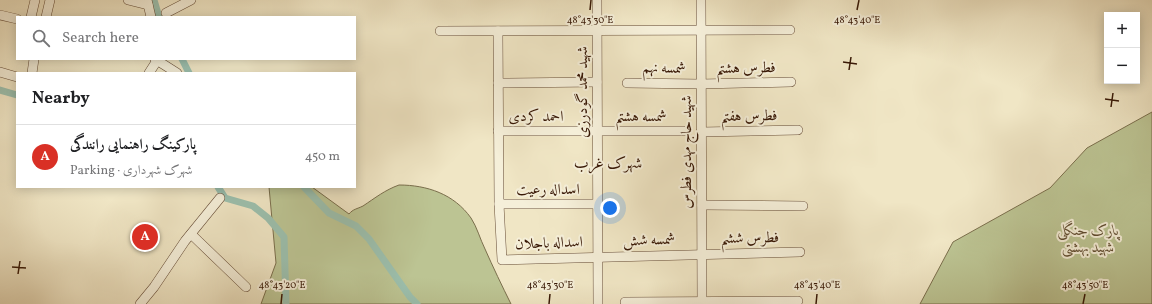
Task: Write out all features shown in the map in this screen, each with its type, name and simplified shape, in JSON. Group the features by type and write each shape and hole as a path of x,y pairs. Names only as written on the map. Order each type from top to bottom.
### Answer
{"street":[{"path":"31,16 35,0"},
{"path":"46,16 50,0"},
{"path":"128,0 148,2 151,16"},
{"path":"166,13 191,0"},
{"name":"شهید محمد گودرزی","path":"597,0 598,304"},
{"name":"شهید حاج مهدی فطرس","path":"701,0 702,303"},
{"path":"0,15 16,19"},
{"path":"440,31 790,30"},
{"path":"498,31 499,204"},
{"path":"32,72 34,60"},
{"path":"150,72 156,60"},
{"path":"158,60 176,72"},
{"path":"0,72 16,77"},
{"path":"498,83 597,82"},
{"name":"فطرس هشتم","path":"701,84 791,82"},
{"name":"شمسه نهم","path":"627,83 701,84"},
{"name":"فطرس هفتم","path":"701,132 798,130"},
{"name":"احمد کردی","path":"498,131 597,131"},
{"name":"شمسه هشتم","path":"597,131 684,131"},
{"path":"145,302 191,234 220,198"},
{"name":"اسداله رعیت","path":"499,204 598,204"},
{"name":"اسداله باجلان","path":"499,204 502,260 598,257"},
{"path":"702,205 803,206"},
{"path":"191,234 246,287"},
{"name":"فطرس ششم","path":"702,254 800,252"},
{"name":"شمسه شش","path":"598,257 702,254"},
{"path":"625,302 702,303 798,301"}],"green space":[{"name":"پارک جنگلی شهید بهشتی","path":"1152,112 1152,304 920,304 953,242 1050,188 1087,148"},
{"path":"399,185 409,185 430,189 448,197 464,210 475,225 511,304 261,304 276,263 269,188 313,188 349,214"}],"waterway":[{"path":"154,0 159,16"},
{"path":"182,60 188,72"},
{"path":"0,90 16,95"},
{"path":"219,188 225,198 253,206 268,218 284,237 286,304"},
{"path":"305,188 329,213 356,226 369,239 410,297 417,304"}],"place":[{"name":"پارکینگ راهنمایی رانندگی","path":"145,237"}],"district":[{"name":"شهرک غرب","path":"608,164"}]}
